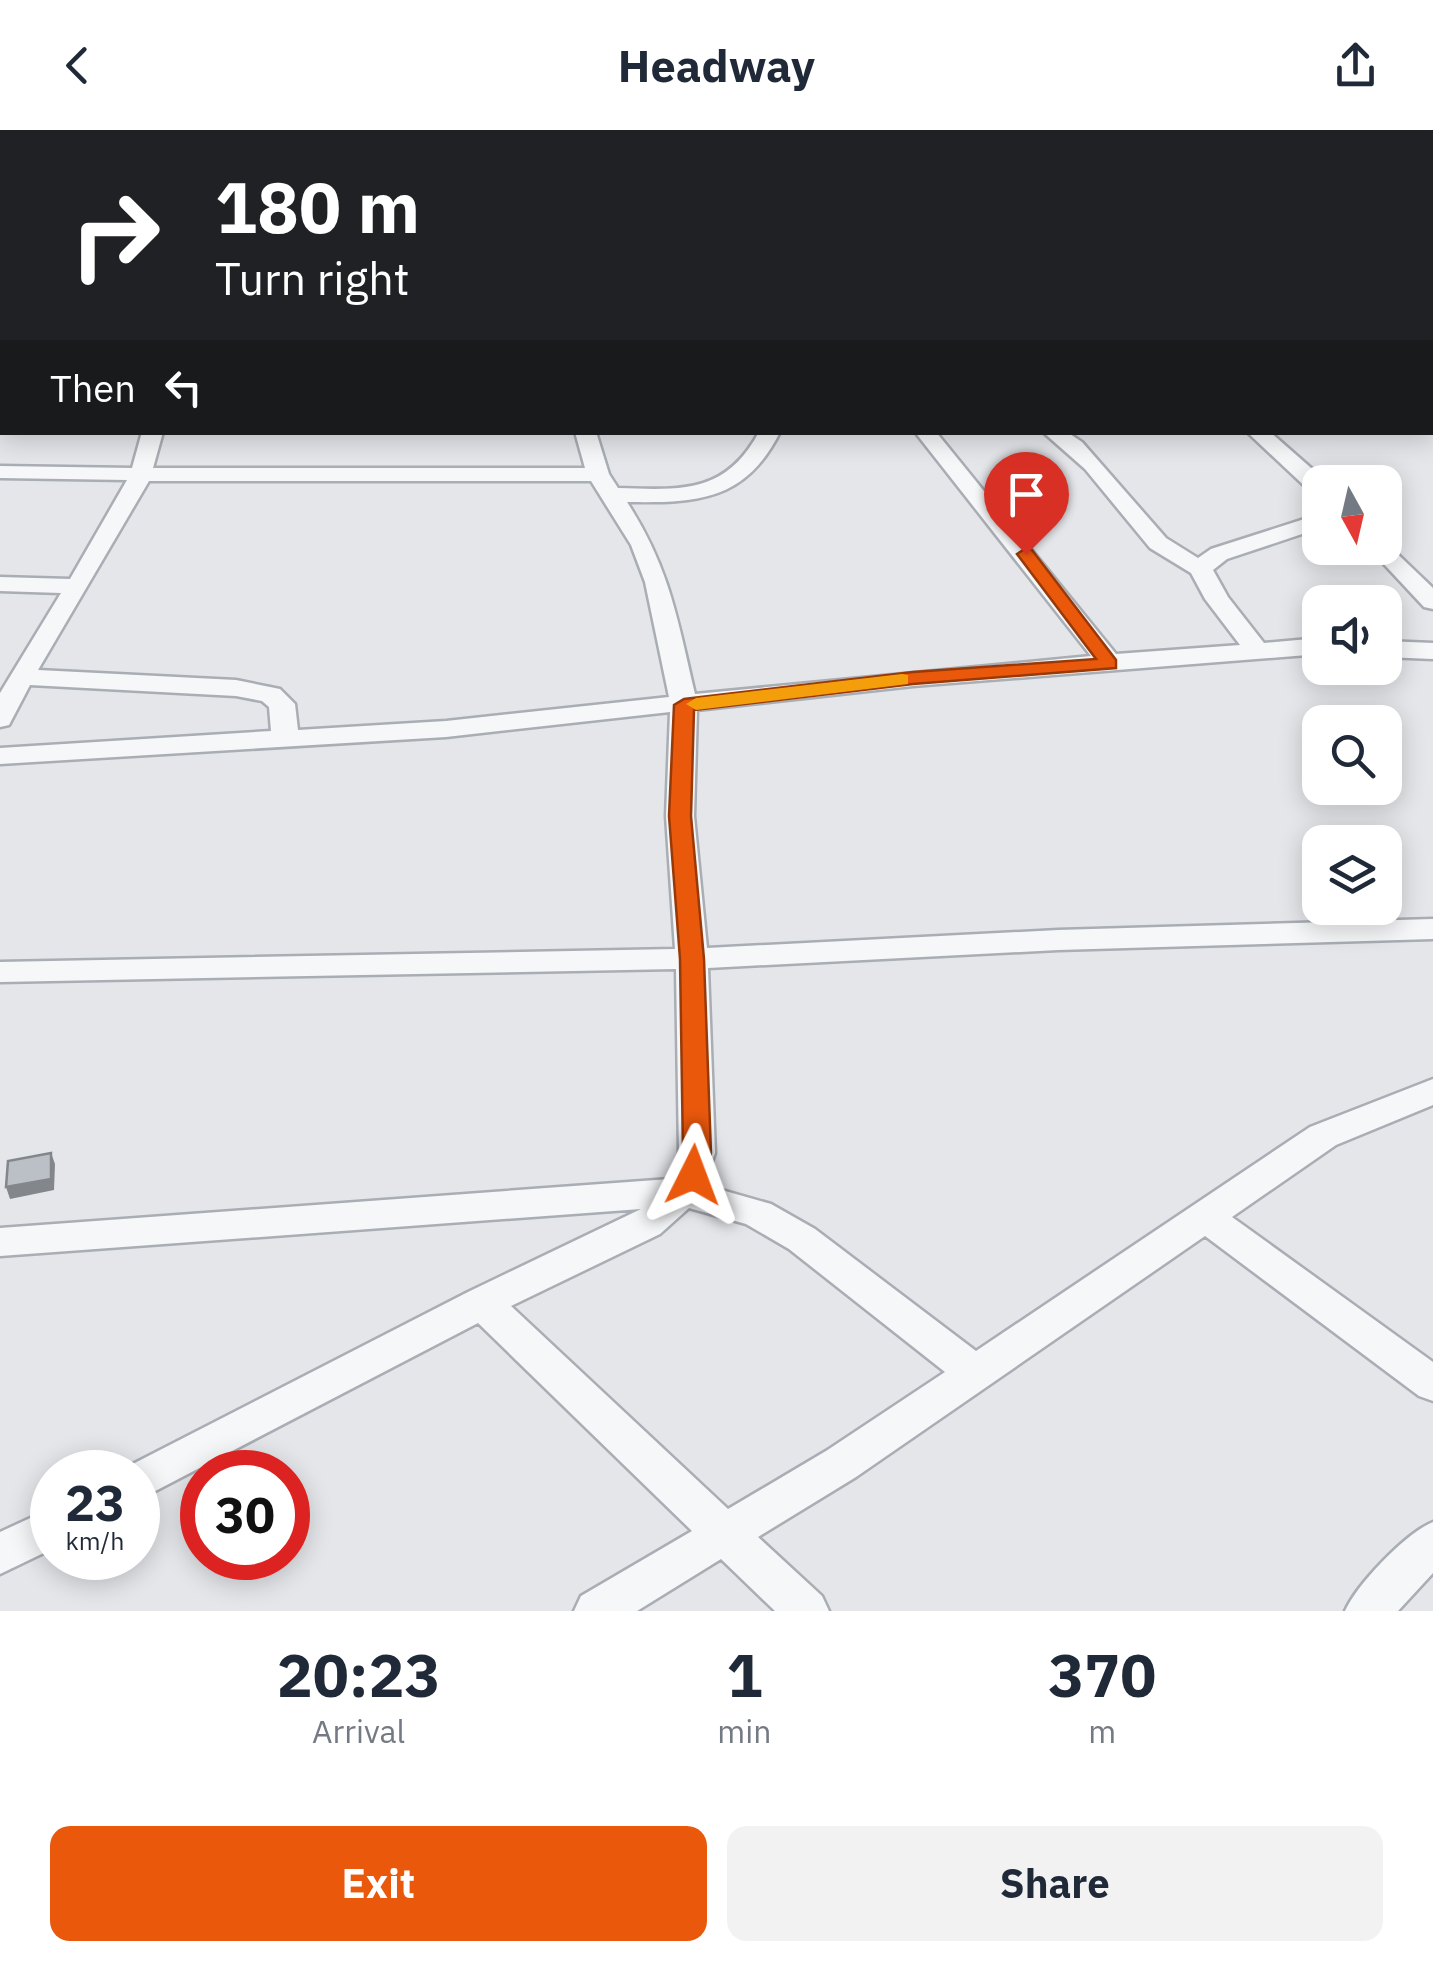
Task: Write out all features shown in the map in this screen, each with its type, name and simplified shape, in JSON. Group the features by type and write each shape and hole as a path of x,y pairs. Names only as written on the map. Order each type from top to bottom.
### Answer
{"street":[{"path":"0,720 21,677 140,476 152,435"},
{"path":"160,1471 482,1303 647,1224 668,1209 693,1175 697,1153 692,959 680,816 684,705 658,582 643,545 598,474 586,435"},
{"path":"614,495 718,489 736,480 768,435"},
{"path":"927,435 1110,664"},
{"path":"1058,435 1082,452 1109,481 1166,554 1200,568 1217,600 1256,650"},
{"path":"1260,435 1302,472"},
{"path":"0,472 140,476 598,474"},
{"path":"1200,568 1219,554 1302,528"},
{"path":"1397,565 1433,602"},
{"path":"0,584 77,586"},
{"path":"0,756 446,729 913,678 1302,647"},
{"path":"1402,649 1433,650"},
{"path":"21,677 236,688 271,695 282,704 285,739"},
{"path":"0,972 692,959 1058,940 1433,929"},
{"path":"598,1611 841,1464 1323,1136 1433,1091"},
{"path":"0,1242 682,1192 758,1214 802,1240 974,1372"},
{"path":"1206,1217 1433,1384"},
{"path":"482,1303 806,1611"},
{"path":"0,1554 30,1538"},
{"path":"1380,1608 1433,1542"}],"building":[{"path":"51,1153 51,1179 6,1187 8,1161"}],"slow traffic":[{"path":"696,704 902,680"}],"route":[{"path":"693,1175 697,1153 692,959 680,816 684,705 913,678 1110,664 1026,554"}]}
